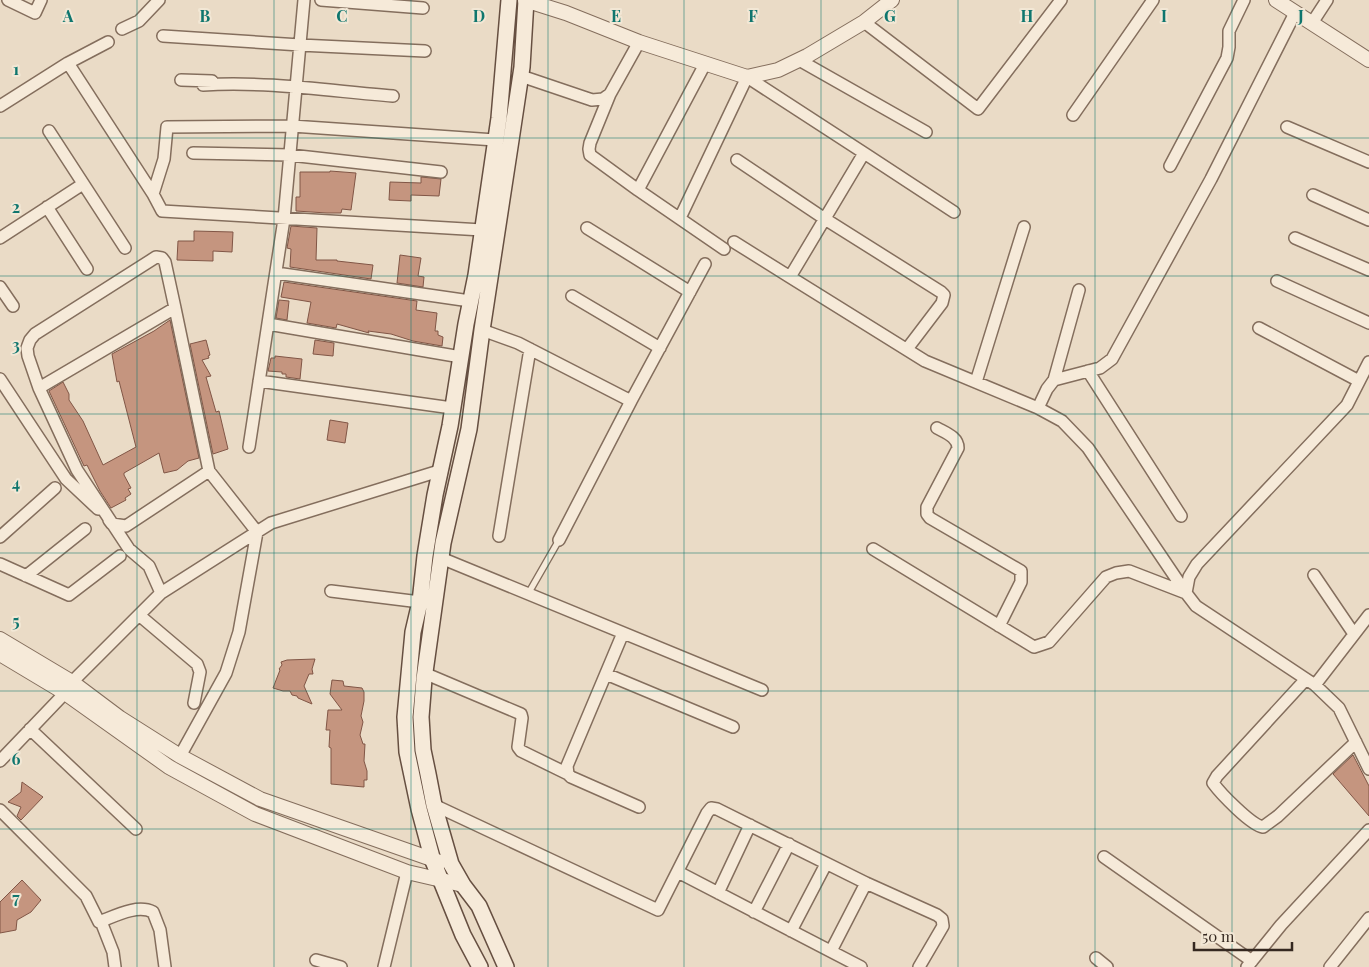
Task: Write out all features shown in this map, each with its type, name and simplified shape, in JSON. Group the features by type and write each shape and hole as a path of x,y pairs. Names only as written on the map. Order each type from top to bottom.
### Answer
{"main road":[{"path":"480,967 463,935 433,861 419,809 407,752 405,717 412,632 420,602 425,556 461,357 499,118 509,0"},
{"path":"506,967 479,906 463,885 451,864 434,805 423,750 421,717 424,673 440,558 469,429 520,76 526,0"}],"street":[{"path":"8,0 35,13 41,0"},
{"path":"122,29 139,22 159,0"},
{"path":"249,447 284,219 304,0"},
{"path":"321,0 422,8"},
{"path":"526,0 566,13 639,42 747,77 954,212"},
{"path":"747,77 778,70 799,60 864,22 892,0"},
{"path":"864,22 978,109 1061,0"},
{"path":"1072,115 1153,0"},
{"path":"1170,166 1227,58 1229,31 1244,0"},
{"path":"1276,0 1369,60"},
{"path":"1312,23 1327,0"},
{"path":"1054,380 1100,368 1112,358 1210,179 1295,13"},
{"path":"163,36 425,51"},
{"path":"0,106 68,63 108,42"},
{"path":"639,42 610,94 589,150 590,156 724,249"},
{"path":"799,60 926,132"},
{"path":"68,63 153,194 162,211 482,230"},
{"path":"638,190 705,64"},
{"path":"520,76 592,100 603,99 610,94"},
{"path":"680,218 747,77"},
{"path":"181,80 296,86 393,96"},
{"path":"203,85 227,83 296,86"},
{"path":"153,194 164,159 167,127 292,126 495,140"},
{"path":"1287,127 1369,162"},
{"path":"50,132 125,248"},
{"path":"193,153 290,154 441,172"},
{"path":"790,277 864,153"},
{"path":"737,160 825,219 942,292 944,295 942,304 907,350"},
{"path":"0,238 83,184"},
{"path":"1313,195 1369,220"},
{"path":"47,207 87,269"},
{"path":"976,382 1024,226"},
{"path":"587,228 690,292"},
{"path":"1295,238 1369,270"},
{"path":"734,242 925,361 1038,408 1062,421 1088,448 1196,606 1310,682 1339,708 1369,769"},
{"path":"161,592 149,566 129,549 77,470 39,388 26,348 35,334 156,257 162,258 165,262 209,470 257,532 238,632 226,673 180,756"},
{"path":"559,540 705,264"},
{"path":"276,273 470,301"},
{"path":"1277,281 1369,323"},
{"path":"0,287 13,306"},
{"path":"1038,408 1046,389 1054,380 1079,290"},
{"path":"572,296 660,348"},
{"path":"39,388 176,308"},
{"path":"268,324 461,357"},
{"path":"1259,328 1359,381"},
{"path":"482,330 530,349 631,401"},
{"path":"499,536 530,349"},
{"path":"1186,593 1189,577 1197,564 1347,405 1369,362"},
{"path":"1088,371 1181,516"},
{"path":"0,380 66,479 112,524 126,526 209,470"},
{"path":"259,381 452,408"},
{"path":"937,428 956,439 958,448 927,506 927,514 930,518 1021,571 1021,582 999,626"},
{"path":"0,761 68,687 161,592 272,523 440,471"},
{"path":"0,537 55,488"},
{"path":"26,576 85,529"},
{"path":"873,549 1034,647 1049,642 1106,577 1116,573 1129,571 1186,593"},
{"path":"0,564 69,595 120,556"},
{"path":"440,558 762,690"},
{"path":"1314,575 1361,631"},
{"path":"331,591 420,602"},
{"path":"139,615 197,664 200,672 194,703"},
{"path":"1356,742 1278,816 1263,827 1247,817 1213,783 1217,776 1361,631 1369,615"},
{"path":"568,774 567,766 623,633"},
{"path":"0,639 68,687 169,767 254,814 407,872 463,885"},
{"path":"0,654 68,687 180,756 260,799 433,861 451,864"},
{"path":"424,673 521,714 518,747 522,751 572,777 639,807"},
{"path":"606,674 733,727"},
{"path":"30,729 136,829"},
{"path":"434,805 658,910 707,813 711,808 717,809 866,884 937,915 942,919 943,926 919,967"},
{"path":"0,810 86,896 98,922 102,924 113,952 115,967"},
{"path":"718,893 750,825"},
{"path":"1104,857 1249,964 1281,925 1369,830"},
{"path":"754,912 788,844"},
{"path":"792,931 826,864"},
{"path":"384,967 407,872"},
{"path":"678,872 861,967"},
{"path":"831,951 866,884"},
{"path":"98,922 136,909 147,908 154,912 160,930 165,967"},
{"path":"1330,967 1369,918"},
{"path":"1096,958 1107,967"},
{"path":"316,960 340,967"}],"lane":[{"path":"528,594 559,540"}],"building":[{"path":"330,171 356,173 351,210 342,209 341,213 296,211 296,197 300,197 300,172"},
{"path":"421,177 441,179 439,196 411,195 411,201 389,200 390,182 421,183"},
{"path":"291,226 317,228 316,260 337,260 373,265 371,279 290,267 291,249 287,248"},
{"path":"194,231 233,232 232,252 213,251 213,261 177,260 178,241 194,241"},
{"path":"400,255 421,258 418,276 424,277 423,287 397,283"},
{"path":"284,282 417,301 416,310 437,313 435,331 438,331 438,335 443,337 442,346 413,341 391,334 368,331 369,333 337,324 336,328 307,323 311,302 281,297"},
{"path":"279,300 289,301 287,320 276,318"},
{"path":"170,320 199,458 188,461 177,470 164,473 159,453 124,473 131,488 128,489 131,494 125,498 126,500 111,508 87,465 84,466 49,391 63,382 69,394 69,400 83,421 103,465 136,447 119,381 117,382 112,354"},
{"path":"206,340 210,355 208,356 209,358 202,360 211,376 206,377 216,412 219,411 228,449 213,454 190,344"},
{"path":"315,340 334,343 333,356 313,354"},
{"path":"275,356 302,359 300,379 286,377 286,374 282,374 282,372 268,371 271,358 275,358"},
{"path":"330,420 348,423 345,443 327,440"},
{"path":"315,659 312,669 313,674 309,674 304,686 312,704 292,695 290,691 273,688 282,665 281,662"},
{"path":"332,680 343,681 344,686 362,688 364,692 361,716 363,722 360,735 363,744 365,744 364,761 367,780 364,780 364,787 331,784 330,730 326,730 328,710 342,710 330,694"},
{"path":"1353,755 1369,786 1369,816 1333,774"},
{"path":"22,782 43,797 21,820 17,816 21,807 8,802 21,792"},
{"path":"22,880 41,900 31,912 17,920 16,930 0,933 0,902"}]}
